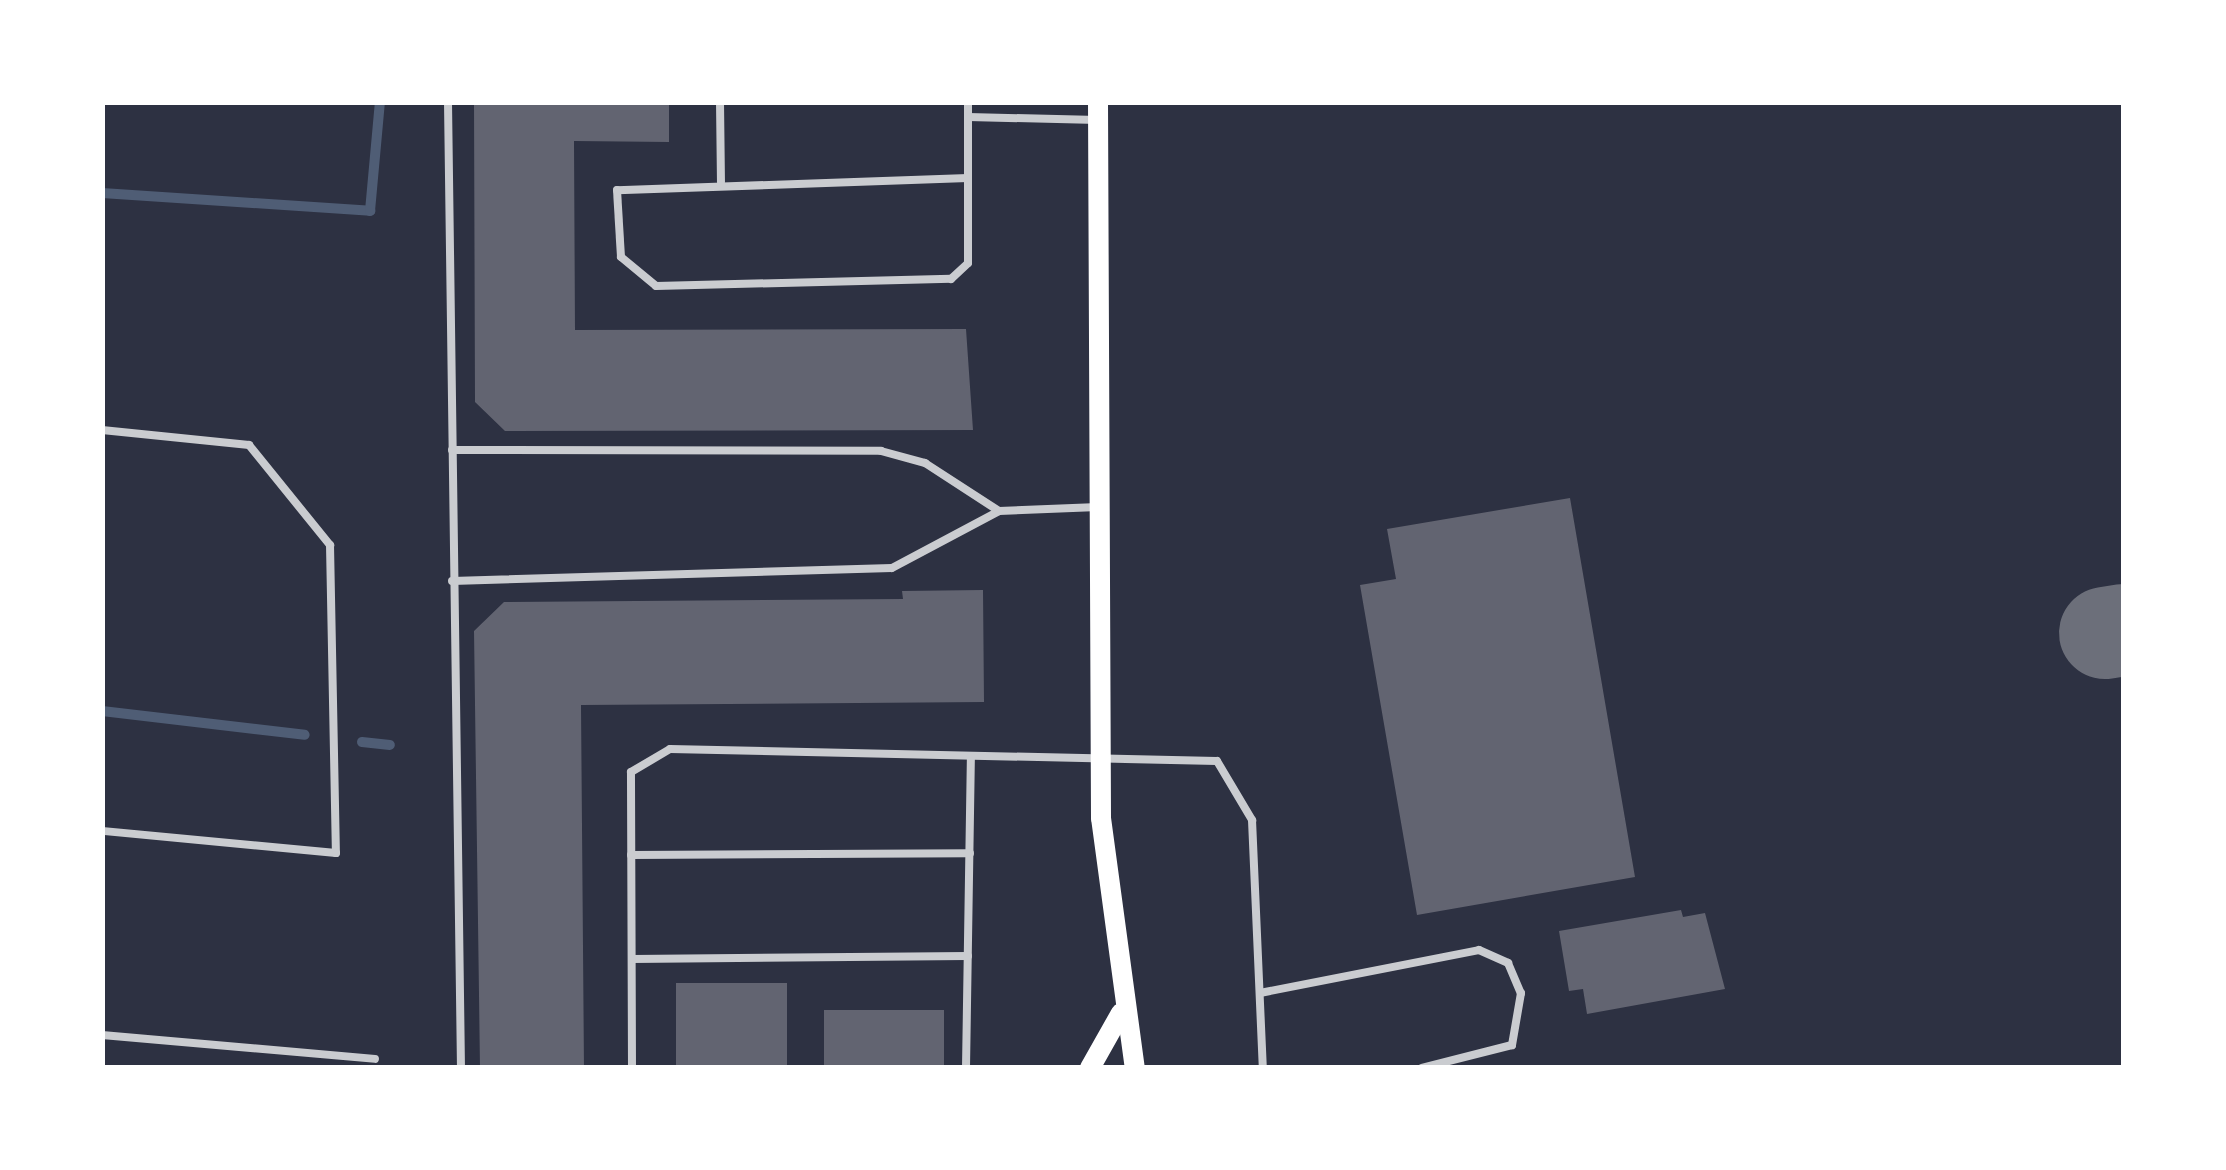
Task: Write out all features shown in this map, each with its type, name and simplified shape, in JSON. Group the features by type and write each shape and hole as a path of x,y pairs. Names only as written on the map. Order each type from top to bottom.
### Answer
{"main road":[{"path":"1098,111 1100,759 1121,1013 1135,1068"},
{"path":"1090,1068 1121,1013"}],"lane":[{"path":"448,102 460,1068"},
{"path":"720,102 721,182"},
{"path":"968,102 968,178 968,263 951,279 656,286 621,257 617,190 721,182 968,178"},
{"path":"968,117 1098,111"},
{"path":"102,430 249,445 330,545 336,854 102,831"},
{"path":"452,450 880,451 940,470 999,512"},
{"path":"452,581 892,568 999,512 1098,507"},
{"path":"632,1068 631,772 658,752 1217,761 1236,780 1252,820 1262,1068"},
{"path":"966,1068 972,756"},
{"path":"631,855 970,853"},
{"path":"1260,993 1479,950 1508,963 1521,993 1512,1045 1422,1068"},
{"path":"632,959 968,956"},
{"path":"102,1036 376,1059"}],"building":[{"path":"474,102 669,102 669,142 574,141 575,330 966,329 973,430 505,431 475,402"},
{"path":"1570,498 1635,877 1417,915 1360,585 1396,579 1387,529"},
{"path":"983,590 984,702 581,705 584,1068 480,1068 474,631 504,602 903,599 902,591"},
{"path":"1681,910 1683,917 1705,913 1725,989 1587,1014 1583,989 1569,991 1559,931"},
{"path":"676,983 787,983 787,1068 676,1068"},
{"path":"824,1010 944,1010 944,1068 824,1068"}],"waterway":[{"path":"102,193 370,211 380,102"},
{"path":"102,711 305,735"},
{"path":"362,742 390,745"}],"taxiway":[{"path":"2105,633 2124,630"}]}
